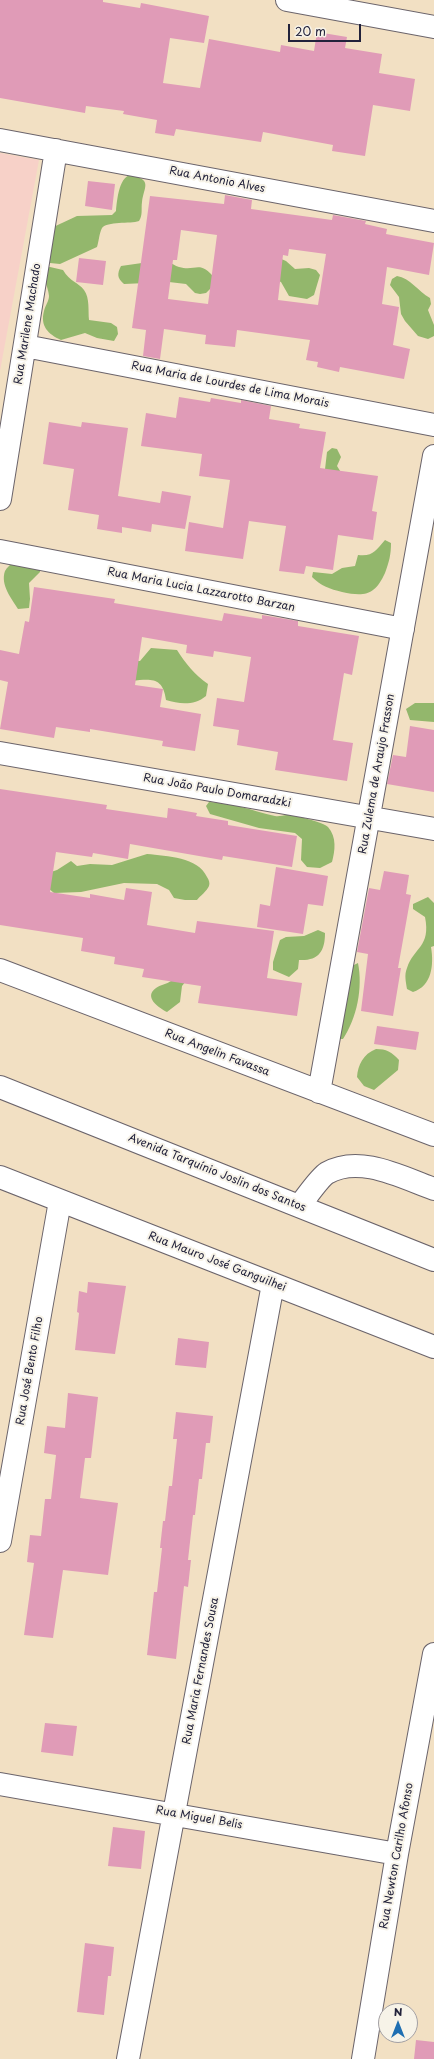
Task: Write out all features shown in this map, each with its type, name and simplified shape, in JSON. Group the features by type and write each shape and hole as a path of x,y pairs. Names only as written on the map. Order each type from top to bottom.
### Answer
{"street":[{"path":"287,0 434,27"},
{"name":"Rua Antonio Alves","path":"0,140 434,221"},
{"name":"Rua Marilene Machado","path":"0,499 56,150"},
{"name":"Rua Maria de Lourdes de Lima Morais","path":"25,346 434,425"},
{"name":"Rua Zulema de Araujo Frasson","path":"319,1092 434,456"},
{"name":"Rua Maria Lucia Lazzarotto Barzan","path":"0,551 403,629"},
{"name":"Rua João Paulo Domaradzki","path":"0,753 434,828"},
{"name":"Rua Angelin Favassa","path":"0,970 434,1135"},
{"name":"Avenida Tarquínio Joslin dos Santos","path":"0,1087 434,1260"},
{"path":"299,1206 326,1173 349,1166 376,1169 434,1190"},
{"name":"Rua Mauro José Ganguilhei","path":"0,1177 434,1347"},
{"name":"Rua José Bento Filho","path":"0,1541 60,1201"},
{"name":"Rua Maria Fernandes Sousa","path":"128,2059 273,1284"},
{"name":"Rua Newton Carilho Afonso","path":"362,2059 397,1854 434,1654"},
{"name":"Rua Miguel Belis","path":"0,1784 397,1854"}],"shaded area":[{"path":"0,153 39,160 0,371"}],"green space":[{"path":"130,175 142,179 145,184 139,221 109,224 102,228 97,247 60,264 50,263 47,259 47,230 77,216 112,215 116,211 118,196 123,180"},
{"path":"279,258 286,261 295,269 309,268 316,270 320,275 314,295 307,299 289,296 281,282 276,280"},
{"path":"149,262 168,262 178,267 202,268 210,273 215,279 212,287 206,293 200,294 195,293 186,284 169,282 124,284 120,280 118,274 121,266"},
{"path":"50,267 63,270 68,277 84,290 88,301 89,320 111,323 117,327 118,334 114,341 97,338 85,333 61,340 52,335 46,329 43,316 49,296 44,272 45,268"},
{"path":"397,276 406,279 430,298 431,304 428,310 434,325 434,336 428,339 418,336 405,321 401,314 399,297 390,285 392,279"},
{"path":"332,448 337,449 341,457 337,466 342,474 324,478 327,452"},
{"path":"385,540 391,543 388,565 377,586 368,593 350,594 338,591 322,585 312,577 313,572 332,574 342,568 355,566 358,555 371,554"},
{"path":"13,561 40,565 40,572 29,583 29,608 18,609 5,587 5,571"},
{"path":"151,648 177,650 183,660 208,684 206,696 191,703 166,700 162,687 159,683 150,680 132,681 123,660 140,661"},
{"path":"415,703 434,703 434,722 410,720 406,709"},
{"path":"209,802 234,805 275,816 296,816 325,825 331,831 334,840 332,862 320,868 307,867 301,860 302,839 295,833 259,828 210,814 206,806"},
{"path":"147,854 172,857 189,861 197,865 203,870 208,879 208,888 197,900 185,900 174,898 169,890 157,884 124,883 81,892 54,893 42,883 45,874 57,870 71,861 77,866 90,864 112,865"},
{"path":"428,897 434,903 434,946 431,947 432,968 428,980 419,989 413,992 407,989 406,971 410,961 424,941 426,927 425,917 413,909 413,904"},
{"path":"318,930 325,933 325,940 322,950 316,957 306,960 299,960 298,969 289,977 273,970 273,962 280,940 286,937 304,936"},
{"path":"358,963 360,982 358,1002 352,1022 343,1039 335,1039 350,967"},
{"path":"171,981 186,981 182,986 180,1002 167,1012 154,1002 151,995 152,991 156,988"},
{"path":"376,1049 389,1052 399,1060 398,1070 374,1090 364,1086 357,1077 362,1060 371,1051"}],"building":[{"path":"0,0 103,0 103,2 140,8 141,3 209,16 204,43 170,38 163,83 200,88 209,39 280,52 281,45 314,51 317,32 347,37 345,48 382,54 379,73 415,79 410,111 373,105 365,156 332,151 333,145 263,132 261,142 176,129 174,136 155,133 157,120 123,114 124,111 86,106 85,113 0,98"},
{"path":"88,181 115,184 112,210 85,206"},
{"path":"225,195 252,200 251,209 332,220 333,215 366,221 365,224 387,229 386,234 434,243 429,275 387,267 382,304 399,307 393,345 410,349 404,379 340,367 339,372 317,367 318,362 306,360 310,340 237,330 235,347 205,344 206,335 164,329 160,359 143,356 146,330 132,328 150,196 224,204","holes":["181,230 217,235 208,304 168,299 173,260 177,260","289,249 326,254 318,305 278,300 283,255 288,256"]},
{"path":"79,258 106,261 103,285 76,282"},
{"path":"179,397 210,402 211,398 241,403 241,400 271,406 269,419 300,424 299,428 326,432 320,468 378,476 372,511 377,512 373,540 338,535 333,570 306,566 304,574 279,571 286,526 249,521 243,559 185,551 189,522 223,528 230,480 199,476 202,454 141,446 146,413 176,418"},
{"path":"49,422 81,427 82,422 128,428 118,496 160,503 162,491 191,496 185,529 152,524 151,532 122,527 122,533 97,529 99,515 68,510 74,469 43,464"},
{"path":"34,587 115,599 114,603 222,621 224,613 262,619 262,615 298,621 298,626 359,636 352,675 344,673 333,740 353,743 347,781 275,770 278,752 237,745 239,730 213,726 217,698 244,702 251,657 214,651 213,657 186,653 187,645 142,637 135,685 163,689 160,707 201,714 195,751 162,746 163,741 90,729 90,732 56,727 54,738 0,729 8,682 0,680 0,650 19,654 25,621 29,622"},
{"path":"410,726 434,730 434,792 387,784 393,755 406,757"},
{"path":"0,789 107,805 106,809 167,818 168,808 197,813 196,816 228,821 228,825 297,836 292,867 223,856 222,860 130,844 128,859 93,853 92,857 56,852 50,892 90,898 90,894 124,900 126,888 152,892 147,925 195,933 197,921 274,931 267,978 302,983 297,1016 198,1003 201,986 142,977 144,969 114,964 115,957 81,951 83,938 0,925"},
{"path":"276,867 328,876 323,906 308,904 303,934 257,927 260,904 270,906"},
{"path":"384,871 409,875 406,894 411,895 398,968 401,968 393,1016 361,1011 368,954 357,952 369,888 380,890"},
{"path":"377,1026 419,1032 416,1050 374,1044"},
{"path":"88,1282 126,1286 115,1354 75,1350 79,1313 77,1312 79,1291 87,1293"},
{"path":"178,1338 209,1342 206,1368 175,1365"},
{"path":"68,1393 98,1397 91,1458 85,1458 80,1498 118,1503 108,1575 63,1570 53,1638 24,1635 34,1563 27,1562 30,1535 41,1536 45,1499 51,1499 56,1455 44,1453 47,1426 65,1428"},
{"path":"176,1412 213,1416 210,1443 206,1443 202,1479 199,1479 195,1515 193,1515 188,1560 191,1560 188,1587 184,1586 176,1659 147,1655 154,1592 157,1592 162,1548 160,1548 163,1521 165,1521 169,1486 172,1486 177,1439 173,1439"},
{"path":"45,1723 77,1726 73,1756 41,1752"},
{"path":"113,1827 145,1831 141,1869 108,1866"},
{"path":"85,1943 114,1947 111,1976 108,1976 104,2015 77,2012"},
{"path":"418,2040 434,2042 434,2059 414,2059 416,2043 418,2043"}]}
